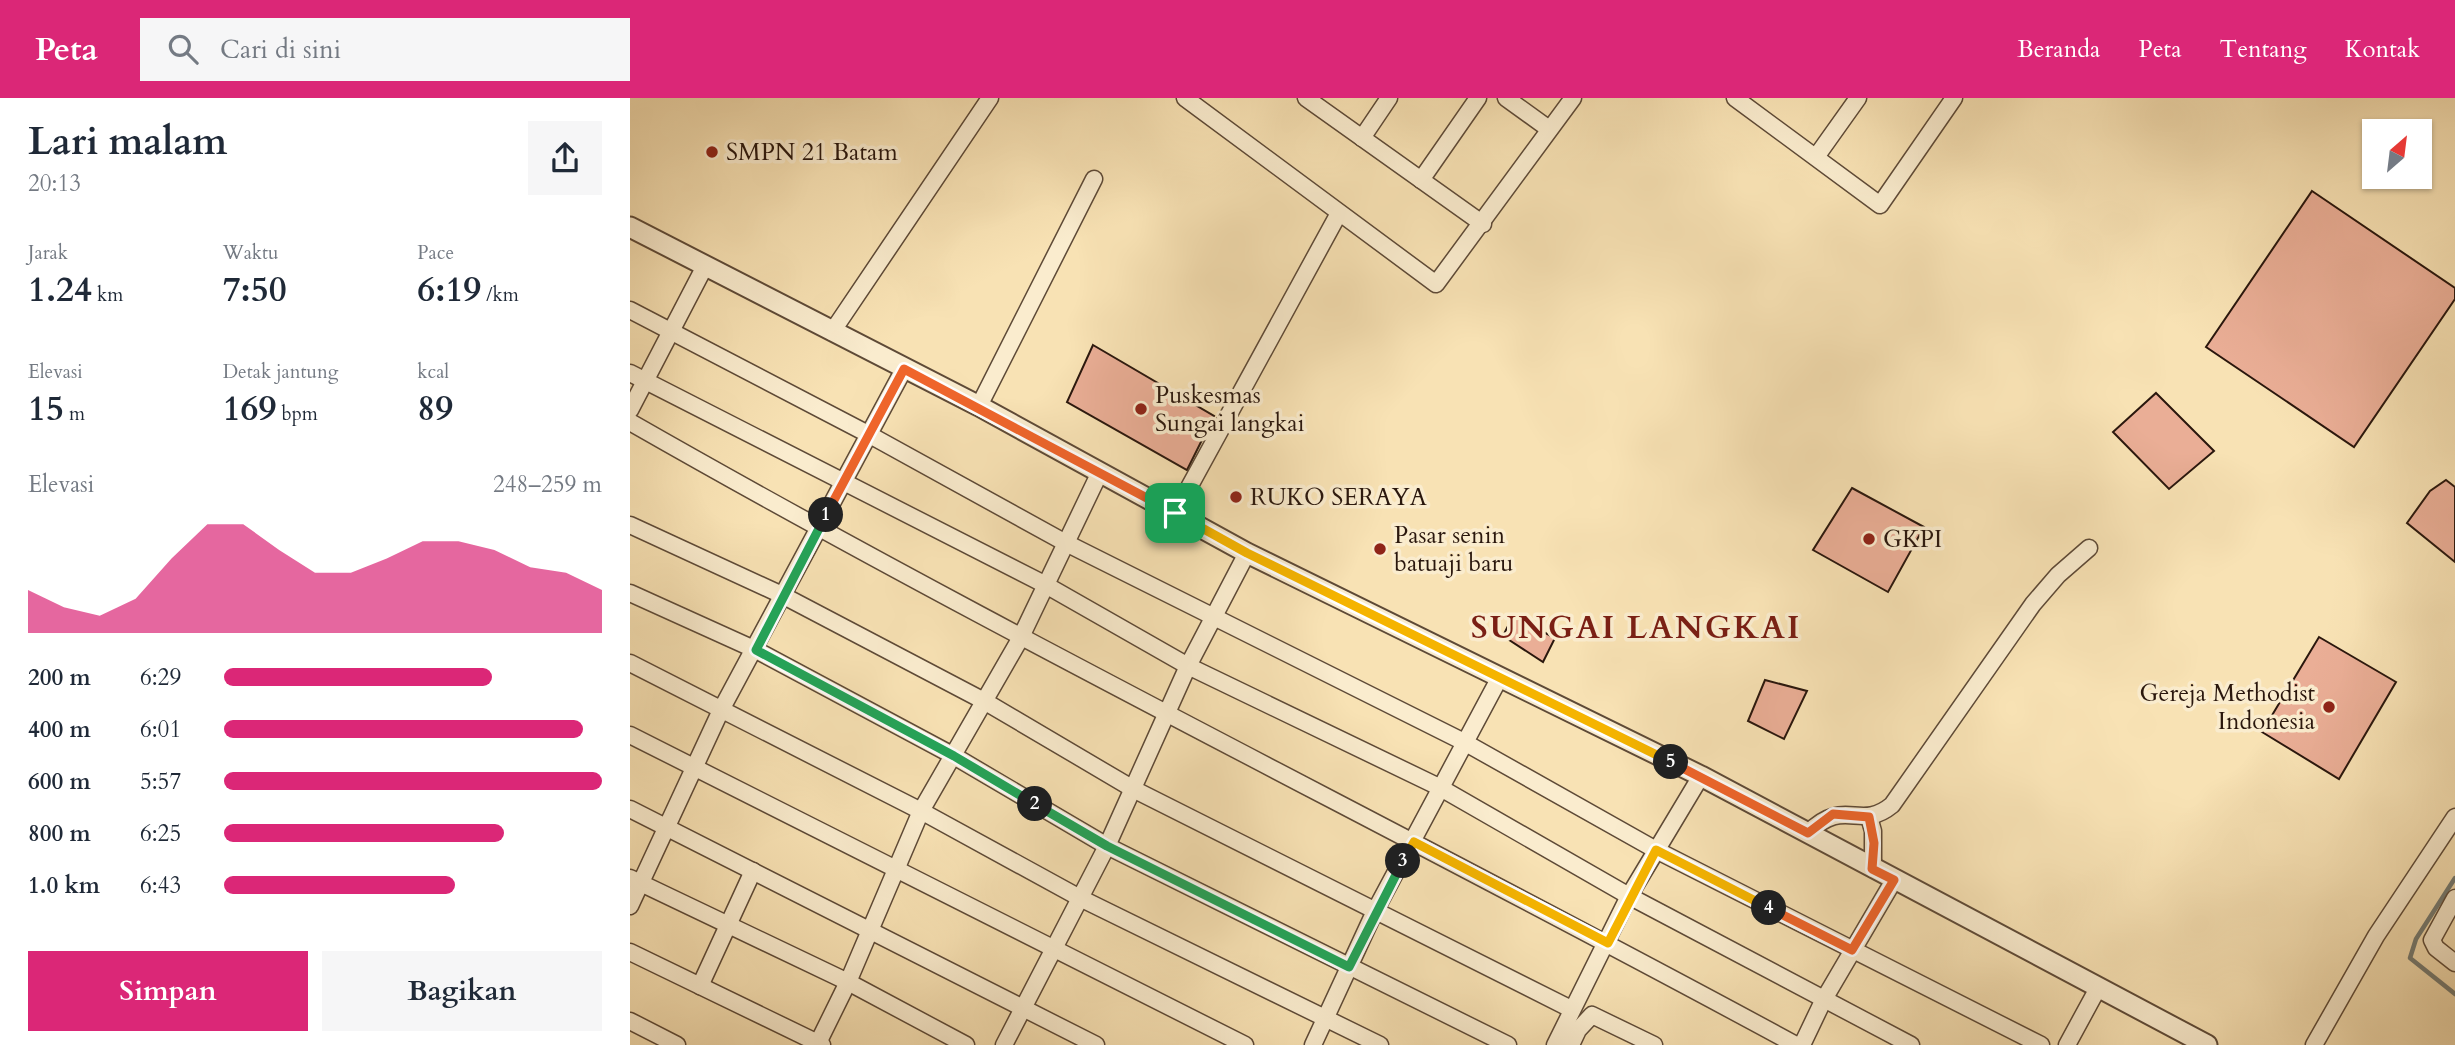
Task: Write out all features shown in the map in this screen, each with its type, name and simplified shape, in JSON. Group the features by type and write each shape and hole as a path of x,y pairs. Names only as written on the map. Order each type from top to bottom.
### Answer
{"street":[{"path":"832,332 990,98"},
{"path":"1185,98 1436,284 1483,224 1573,98"},
{"path":"1306,98 1483,224"},
{"path":"1362,138 1389,98"},
{"path":"1421,180 1478,98"},
{"path":"1506,98 1549,129"},
{"path":"1735,98 1880,205 1954,98"},
{"path":"1816,157 1855,99"},
{"path":"979,406 1094,179"},
{"path":"1175,513 1339,213"},
{"path":"630,227 979,406 1247,553 1701,776 2207,1045"},
{"path":"630,410 637,377 672,331 705,266"},
{"path":"630,310 868,434 1064,542 1213,619 1464,742 1656,850 2041,1045"},
{"path":"630,906 636,880 667,827 721,710 756,650 782,595 819,531 842,481 904,369"},
{"path":"637,377 1044,584 1188,666 1439,786 1629,896 1910,1045"},
{"path":"630,422 819,531 1020,639 1608,943 1796,1045"},
{"path":"630,952 819,1044 921,811 1020,639 1064,542 1100,472"},
{"path":"630,525 782,595 984,701 1135,790 1571,1009"},
{"path":"1808,833 1833,814 1877,816 1892,805 2033,604 2058,575 2089,548"},
{"path":"1004,1045 1135,790 1188,666 1247,553"},
{"path":"630,593 756,650 954,756 1107,846 1508,1045"},
{"path":"630,663 921,811 1080,898 1380,1045"},
{"path":"1313,1045 1439,786 1500,677"},
{"path":"630,735 1245,1045"},
{"path":"1555,1045 1629,896 1701,776"},
{"path":"630,808 1096,1045"},
{"path":"1869,817 1874,843 1872,869"},
{"path":"2314,1045 2376,936 2455,817"},
{"path":"700,986 753,871"},
{"path":"636,880 848,982 966,1045"},
{"path":"1802,1045 1823,1001 1894,880"},
{"path":"2455,898 2432,940 2436,948 2455,963"},
{"path":"2067,1045 2098,988"},
{"path":"1571,1045 1578,1030 1592,1015 1654,1045"},
{"path":"630,1021 677,1045"}],"building":[{"path":"2312,191 2455,288 2455,299 2354,447 2206,347"},
{"name":"Puskesmas Sungai langkai","path":"1093,345 1214,416 1187,470 1067,402"},
{"path":"2156,393 2214,451 2169,489 2113,432"},
{"path":"2446,480 2455,487 2455,562 2407,523 2430,491"},
{"name":"GKPI","path":"1852,488 1924,527 1888,592 1813,550"},
{"path":"1513,616 1555,638 1543,662 1503,636"},
{"name":"Gereja Methodist Indonesia","path":"2319,637 2396,682 2339,779 2262,732"},
{"path":"1765,680 1807,691 1784,739 1748,721"}],"waterway":[{"path":"2455,878 2416,939 2410,958 2455,994"}],"place":[{"name":"SMPN 21 Batam","path":"712,152"},
{"name":"Puskesmas Sungai langkai","path":"1141,409"},
{"name":"RUKO SERAYA","path":"1236,497"},
{"name":"GKPI","path":"1869,539"},
{"name":"Pasar senin batuaji baru","path":"1380,549"},
{"name":"Gereja Methodist Indonesia","path":"2329,707"}],"district":[{"name":"SUNGAI LANGKAI","path":"1636,627"}],"route":[{"path":"904,369 979,406 1175,513 1247,553 1701,776 1808,833 1819,821 1833,814 1869,817 1874,843 1872,869 1894,880 1852,950 1656,850 1629,896 1608,943 1414,842 1349,967 1107,846 954,756 756,650 782,595 819,531 842,481 904,369"}]}
